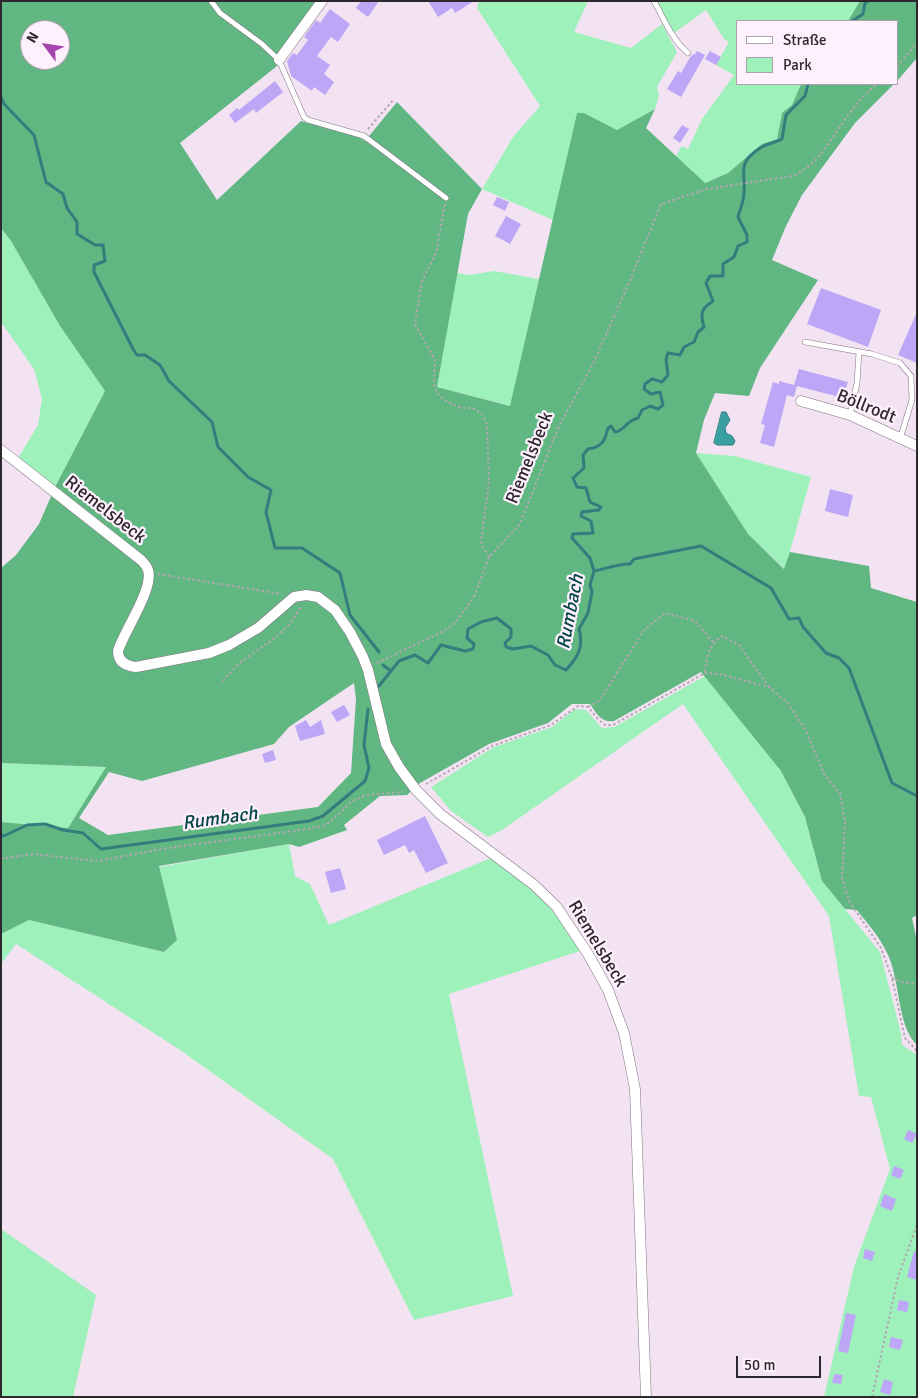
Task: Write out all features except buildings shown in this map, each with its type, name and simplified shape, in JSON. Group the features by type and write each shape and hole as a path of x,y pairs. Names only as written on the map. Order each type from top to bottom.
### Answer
{"street":[{"path":"279,60 322,1"},
{"name":"Böllrodt","path":"801,401 850,415 917,446"},
{"name":"Riemelsbeck","path":"1,450 141,560 148,572"},
{"path":"148,572 148,581 141,603 118,651 118,656 122,662 129,666 136,667 192,657 216,650 258,628 294,597 306,595"},
{"name":"Riemelsbeck","path":"306,595 318,597 335,610 350,632 368,670 386,744 399,767 416,790 440,814 533,884 556,906 588,954 608,990 624,1033 635,1089 646,1397"}],"lane":[{"path":"211,1 220,13 262,44 279,60 304,117 308,120 364,136 446,198"},
{"path":"654,1 679,46 688,53"},
{"path":"805,342 872,354 900,363 911,376 912,400 900,439"},
{"path":"850,415 857,383 859,352"}],"path":[{"path":"898,65 917,43"},
{"name":"Riemelsbeck","path":"368,670 378,662 444,631 456,622 474,596 489,557 520,524 559,426 594,362 661,204 707,189 792,176 803,172 813,164 854,107 876,85"},
{"path":"364,136 394,98"},
{"path":"446,198 436,253 422,281 415,324 435,360 434,384 437,393 447,402 461,408 473,408 483,415 487,425 489,482 481,542 482,548 489,557"},
{"path":"148,572 266,590 294,597"},
{"path":"223,681 240,663 275,639 298,614 306,595"},
{"path":"1,859 32,854 98,861 161,849 322,826 330,822 352,802 366,795 416,790 492,746 551,725 578,706 588,707 600,700 644,630 665,613 695,621 713,642"},
{"path":"705,673 706,658 713,642 722,636 740,645 769,687 788,703 805,729 825,776 840,794 845,823 842,878 849,901 881,948 892,978 905,1038 917,1051"},
{"path":"588,707 605,726 612,725 705,673 719,674 769,687"},
{"path":"892,978 902,982 917,984"},
{"path":"872,1397 898,1277 917,1225"}],"green space":[{"path":"1,1 317,1 275,62 277,66 180,143 217,200 301,121 357,136 365,141 397,102 482,189 468,214 437,387 510,406 577,113 584,113 617,130 655,109 646,128 705,183 728,173 762,144 777,139 782,113 792,105 801,85 893,85 855,123 802,195 786,226 772,260 818,280 760,368 749,396 715,393 704,420 696,453 748,534 784,569 790,552 869,566 871,588 917,602 917,915 912,918 917,941 917,1045 905,1026 891,962 883,945 857,910 845,909 822,881 805,817 781,771 701,672 614,721 603,719 590,704 572,704 548,723 489,744 420,783 407,795 380,796 344,825 347,830 299,847 289,844 159,866 177,940 164,952 29,920 1,934 1,822 68,828 106,767 1,763 1,568 16,555 39,524 55,487 105,391 60,326 11,241 1,228","holes":["354,683 356,699 351,773 318,807 108,835 79,818 109,772 142,781 274,744 289,727"]},
{"path":"479,1 588,1 574,32 631,48 662,24 677,52 657,87 659,95 655,109 617,130 584,113 577,113 553,220 482,189 513,137 540,106 477,8"},
{"path":"657,1 860,1 849,20 736,20 736,85 801,85 792,105 782,113 777,139 762,144 728,173 704,183 676,156 682,146 688,149 702,119 734,75 716,65 729,42 724,39 706,10 674,33"},
{"path":"860,1 917,1 917,58 898,80 898,20 849,20"},
{"path":"1,228 11,241 60,326 105,391 55,487 18,458 38,425 42,399 34,369 1,322"},
{"path":"494,271 539,279 511,406 437,387 457,273 469,275"},
{"path":"696,453 735,456 811,477 785,569 748,534"},
{"path":"705,676 781,771 805,817 822,881 880,952 901,1033 902,1045 917,1055 917,1397 824,1397 854,1267 890,1169 871,1097 859,1096 829,916 683,704 502,830 488,837 451,811 431,787 494,747 552,727 575,709 586,710 602,728 614,727"},
{"path":"1,763 106,767 68,828 1,822"},
{"path":"289,844 295,876 310,884 329,925 491,858 530,885 551,908 583,950 449,994 513,1296 414,1320 333,1159 180,1050 16,944 1,964 1,934 29,920 164,952 177,940 159,867"},
{"path":"1,1229 96,1295 73,1397 1,1397"}],"water":[{"path":"722,412 726,412 730,420 725,428 726,433 732,436 735,441 733,445 717,445 714,443"}],"waterway":[{"name":"Rumbach","path":"854,20 863,14 865,3 868,1"},
{"name":"Rumbach","path":"379,686 399,661 415,655 428,663 441,645 465,651 473,649 474,644 467,638 468,629 481,622 497,618 511,629 511,637 505,643 506,647 513,649 531,646 548,655 555,665 566,670 574,661 581,641 579,629 588,613 592,592 590,585 594,571 590,558 572,538 573,534 593,533 591,521 581,516 582,512 599,510 601,507 590,502 586,488 577,487 573,478 584,468 583,455 588,449 597,447 602,443 608,428 611,426 615,432 619,431 638,418 642,410 650,406 658,409 663,405 660,392 651,394 644,389 645,384 652,379 662,382 668,375 666,359 668,353 680,355 684,347 694,342 698,332 704,327 702,312 713,301 706,283 710,276 723,276 723,264 734,257 738,246 747,242 747,235 738,217 744,196 745,164 760,148 782,139 786,115 805,96 808,85"},
{"path":"1,97 4,104 34,135 46,182 63,194 67,208 77,222 77,234 95,245 103,245 105,261 94,265 94,272 137,355 145,355 160,365 169,381 212,422 218,447 248,477 271,490 266,512 275,548 302,548 340,573 350,615 379,652"},
{"path":"594,571 630,564 634,559 701,546 771,588 789,619 799,618 803,627 826,653 839,658 849,668 892,783 917,796"},
{"path":"383,665 391,671"},
{"name":"Rumbach","path":"1,835 4,836 27,825 45,824 63,830 83,833 101,849 309,821 323,816 365,781 369,768 364,745 368,709"}]}
